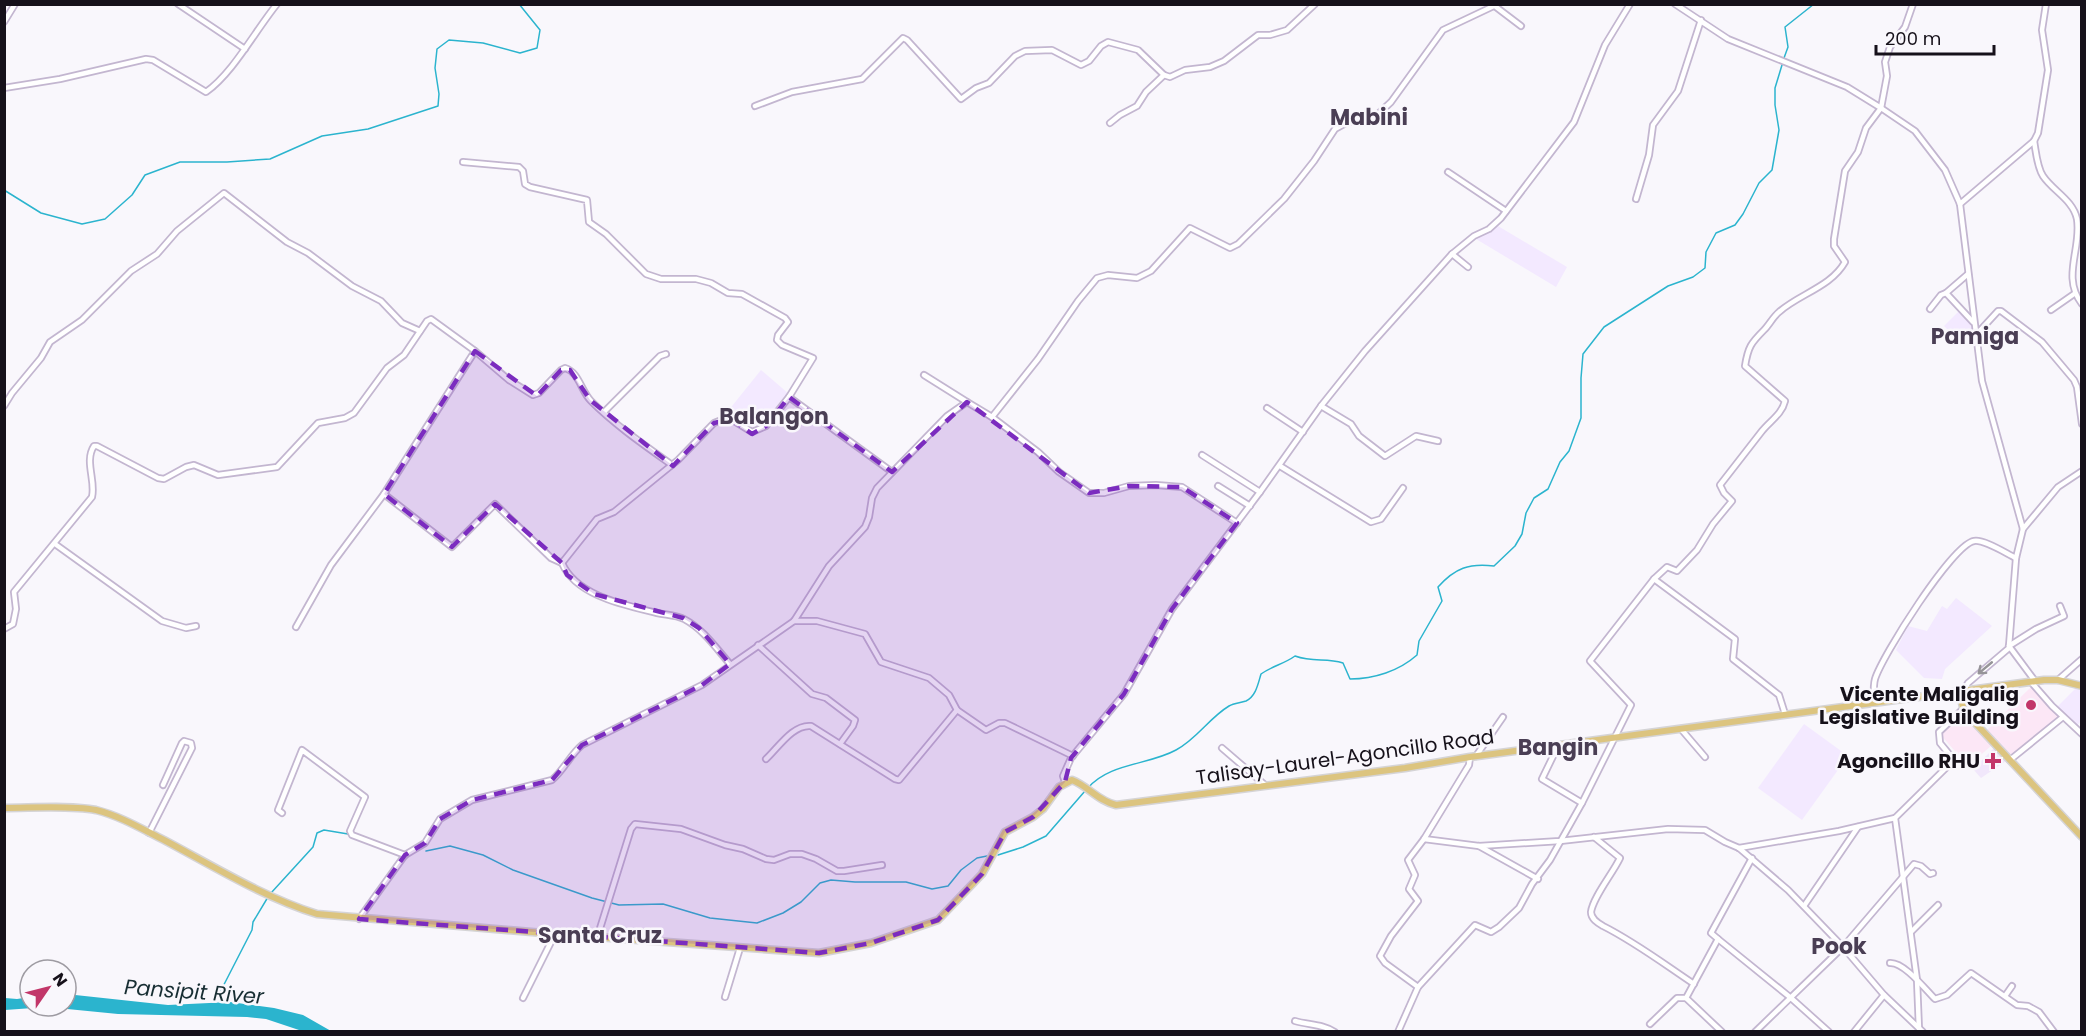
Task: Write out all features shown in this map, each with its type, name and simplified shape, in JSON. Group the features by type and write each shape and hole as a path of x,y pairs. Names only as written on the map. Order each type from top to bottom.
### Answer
{"main road":[{"name":"Talisay-Laurel-Agoncillo Road","path":"1065,782 1072,780 1081,784 1105,802 1116,805 2033,682 2058,680 2082,686"},
{"path":"1963,691 1963,709 2082,837"},
{"path":"4,807 94,810 106,813 263,892 316,914 597,938 819,953 872,943 938,920 982,874 1005,832 1033,817 1065,782"}],"street":[{"path":"4,22 15,4"},
{"path":"178,4 245,49"},
{"path":"4,88 60,79 146,59 153,60 206,92 214,87 245,49 277,4"},
{"path":"755,106 792,92 862,79 903,38 961,99 989,82 1018,54 1033,50 1052,50 1081,65 1089,61 1101,46 1108,42 1138,50 1164,75 1170,76 1185,70 1210,67 1224,61 1257,35 1270,35 1287,30 1315,4"},
{"path":"1486,4 1496,7 1521,26"},
{"path":"1065,782 1063,776 1073,756 1124,694 1172,609 1280,466 1320,406 1365,351 1452,254 1473,236 1489,229 1506,211 1574,122 1605,45 1630,4"},
{"path":"1675,4 1728,39 1847,87 1915,131 1945,170 1960,204 1982,381 2023,530"},
{"path":"1398,1032 1418,987 1475,925 1491,932 1499,927 1519,908 1538,879 1582,803 1631,705 1590,661 1654,579 1667,567 1677,571 1697,550 1713,524 1732,501 1724,494 1720,485 1783,408 1785,401 1780,395 1745,366 1747,350 1778,312 1831,279 1845,262 1834,246 1834,239 1845,171 1858,152 1866,128 1881,108 1887,76 1885,62 1890,47 1905,27 1913,4"},
{"path":"2046,4 2043,30 2048,70 2041,116 2034,141 2041,174 2070,204 2076,215 2078,225 2072,275 2074,294 2082,304"},
{"path":"992,417 1097,278 1108,275 1137,278 1151,271 1190,228 1230,248 1238,244 1284,199 1314,161 1335,129 1346,123 1376,116 1391,102 1443,30 1453,23 1496,7"},
{"path":"1636,199 1649,155 1653,126 1678,91 1701,20"},
{"path":"1110,123 1137,106 1146,92 1164,75"},
{"path":"1960,204 2034,141"},
{"path":"463,162 519,167 524,171 525,184 530,187 587,200 589,222 606,234 646,274 661,279 696,279 711,283 728,293 742,294 785,318 788,322 787,326 778,335 777,340 782,345 813,358 789,397 766,426 756,432 748,431 731,419 714,423 672,465 614,512 597,519 562,563"},
{"path":"1448,172 1506,211"},
{"path":"4,406 41,358 50,342 82,320 131,271 157,254 177,231 224,193 287,242 308,253 348,284 381,301 402,323 420,331"},
{"path":"1452,254 1468,267"},
{"path":"1930,309 1941,295 1968,274"},
{"path":"1946,293 1973,322"},
{"path":"2051,310 2074,294"},
{"path":"1975,336 1998,311 2006,313 2042,342 2074,380 2082,424"},
{"path":"4,629 13,624 16,609 14,592 92,497 94,489 90,452 94,446 164,480 194,465 218,475 277,467 318,423 354,413 387,368 404,355 427,321 431,319 475,351 509,380 533,395 539,393 561,370 565,368 570,370 590,400 628,433 672,465"},
{"path":"296,627 331,565 384,494 475,351"},
{"path":"604,412 660,356 666,354"},
{"path":"924,375 992,417 1038,452 1059,472 1089,493 1104,493 1129,486 1182,487 1237,523"},
{"path":"2077,387 2082,393"},
{"path":"789,397 892,472"},
{"path":"359,919 405,855 425,843 440,819 472,800 552,780 562,771 575,751 582,746 702,685 794,621 829,566 865,527 872,498 877,488 947,417 967,402"},
{"path":"1320,406 1351,424 1359,436 1385,456 1416,436 1438,441"},
{"path":"1266,408 1303,432"},
{"path":"1202,454 1260,492"},
{"path":"1280,466 1371,522 1381,519 1403,488"},
{"path":"2082,471 2058,487 2023,530 2016,558 2009,647 2033,682 2062,717 2082,734"},
{"path":"1218,486 1250,506"},
{"path":"384,494 452,548 495,504 551,558 562,563 567,575 594,594 634,608 676,616 699,628 730,664"},
{"path":"1874,702 1875,680 1916,606 1959,552 1970,543 1981,541 2016,558"},
{"path":"55,544 162,621 186,628 196,626"},
{"path":"1654,579 1735,639 1733,659 1779,695 1785,714"},
{"path":"1963,691 1968,683 2009,647 2036,629 2064,616 2060,606"},
{"path":"794,621 817,621 865,634 881,662 929,678 949,695 957,710 986,730 999,723 1005,723 1073,756"},
{"path":"758,645 812,694 826,698 855,720 854,726 840,744"},
{"path":"2058,680 2082,659"},
{"path":"1739,848 1858,827 1895,818 1954,760 1940,742 1939,732 1963,709"},
{"path":"766,759 795,730 804,725 811,726 899,780 957,710"},
{"path":"1418,987 1385,963 1380,956 1391,936 1418,901 1409,889 1415,875 1408,860 1424,839 1473,756 1503,717"},
{"path":"2010,760 2062,717"},
{"path":"1681,729 1705,757"},
{"path":"149,833 192,748 191,743 184,741 182,743 163,785"},
{"path":"1558,746 1542,779 1582,803"},
{"path":"1222,748 1265,785"},
{"path":"282,813 278,810 302,750 365,797 350,831 352,835 405,855"},
{"path":"1895,818 1917,980 1921,1031"},
{"path":"597,938 631,829 635,824 681,829 766,859 774,860 790,854 802,854 837,871 882,865"},
{"path":"1804,906 1858,827"},
{"path":"1424,839 1479,846 1560,841 1687,828 1705,830 1739,848 1804,906 1843,946 1884,995 1921,1031"},
{"path":"1593,836 1620,858 1597,898 1591,912 1592,917 1694,984"},
{"path":"1479,846 1538,879"},
{"path":"1752,858 1711,933 1829,1032"},
{"path":"1755,1032 1843,946 1914,864 1930,874 1933,873"},
{"path":"1911,932 1938,905"},
{"path":"523,998 555,934"},
{"path":"1686,998 1718,939"},
{"path":"725,997 741,948"},
{"path":"1890,963 1895,964 1917,980 1935,999 1941,998 1971,973 2017,1005 2028,1006 2039,1012 2054,1032"},
{"path":"2004,996 2012,986"},
{"path":"1854,1032 1884,995"},
{"path":"1650,1024 1677,998 1686,998 1722,1032"},
{"path":"1295,1021 1313,1026 1325,1026 1335,1032"}],"highlighted area":[{"path":"475,351 537,396 561,370 570,370 590,400 673,466 714,423 731,419 752,434 766,426 789,397 892,472 967,402 1089,493 1129,486 1182,487 1237,523 1172,609 1124,694 1071,758 1065,782 1033,817 1005,832 982,874 938,920 871,943 819,953 359,919 405,855 425,843 440,819 472,800 552,780 582,745 702,685 730,664 699,628 683,618 594,594 567,575 562,563 495,504 452,547 384,494"}],"shaded area":[{"path":"1498,226 1567,267 1556,287 1476,239"},
{"path":"1960,310 1972,323 1972,333 1960,342 1944,326"},
{"path":"761,370 789,394 761,428 752,431 728,411"},
{"path":"1956,598 1992,626 1945,669 1942,679 1924,678 1896,650 1908,626 1927,631 1942,606 1947,609"},
{"path":"2031,687 2060,719 2011,756 1986,731"},
{"path":"2077,687 2081,690 2081,721 2076,727 2057,707"},
{"path":"1963,712 1992,745 1968,766 1940,734"},
{"path":"1804,724 1848,756 1802,820 1758,788"},
{"name":"Agoncillo RHU","path":"1994,748 2006,761 1981,778 1973,769"}],"water":[{"path":"78,995 168,1005 230,1002 274,1008 303,1015 331,1031 302,1031 266,1019 247,1017 118,1014 78,1010"},
{"path":"5,998 17,999 18,1009 5,1010"}],"waterway":[{"path":"4,190 41,213 82,224 105,219 132,195 145,175 180,162 270,159 322,136 368,129 438,106 439,94 435,68 437,49 449,40 483,43 520,53 537,48 540,30 519,4"},
{"path":"1784,58 1788,47 1785,27 1814,4"},
{"path":"1088,788 1097,780 1118,769 1176,750 1222,711 1231,705 1249,699 1256,689 1261,674 1295,656 1343,663 1350,679 1368,678 1386,673 1402,666 1417,655 1419,641 1442,601 1438,587 1450,575 1463,568 1477,565 1494,566 1515,546 1522,534 1526,513 1534,498 1548,489 1560,462 1569,451 1581,418 1583,354 1604,327 1668,286 1693,277 1705,268 1706,252 1716,233 1735,225 1759,183 1772,170 1779,130 1775,88 1782,65"},
{"path":"998,855 1046,836 1085,791"},
{"path":"271,893 313,847 317,833 324,830 348,834"},
{"path":"388,846 404,852"},
{"path":"426,851 450,846 483,855 513,870 592,898 619,905 663,904 710,918 757,923 783,913 801,902 820,883 831,880 906,882 932,889 948,886 961,870 977,858 987,856"},
{"name":"Pansipit River","path":"215,1002 252,930 253,922 268,897"}],"place":[{"name":"Vicente Maligalig Legislative Building","path":"2031,705"},
{"name":"Agoncillo RHU","path":"1993,761"}],"district":[{"name":"Mabini","path":"1369,117"},
{"name":"Pamiga","path":"1975,336"},
{"name":"Balangon","path":"774,416"},
{"name":"Bangin","path":"1558,747"},
{"name":"Santa Cruz","path":"600,935"},
{"name":"Pook","path":"1839,946"}]}
